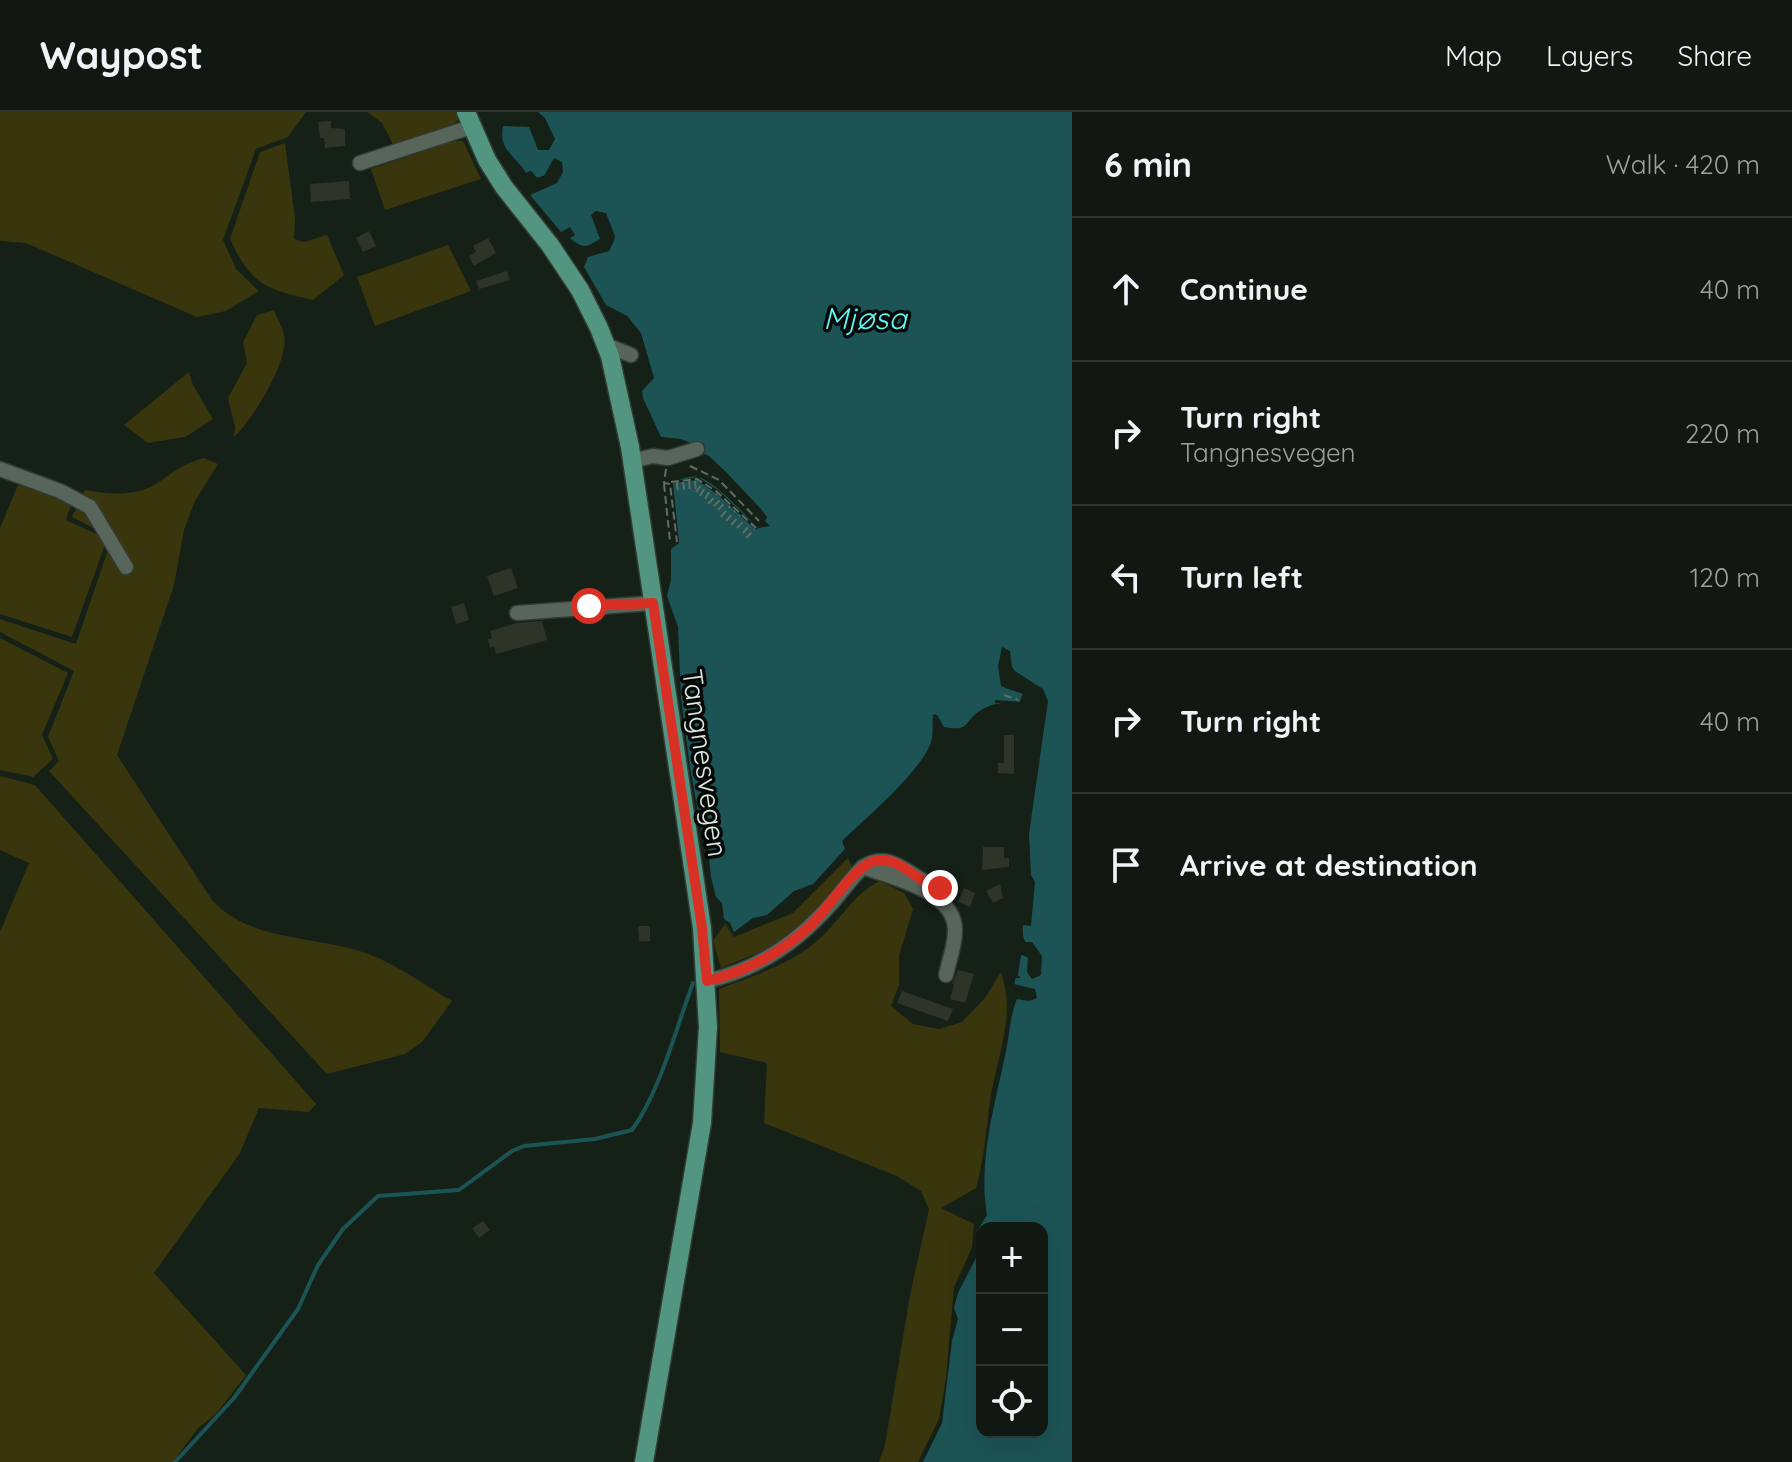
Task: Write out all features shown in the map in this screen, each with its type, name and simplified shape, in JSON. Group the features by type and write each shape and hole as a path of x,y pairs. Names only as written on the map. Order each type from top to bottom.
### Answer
{"main road":[{"name":"Tangnesvegen","path":"468,119 504,187 570,274 606,345 615,374 632,461 702,928 707,981 708,1059 702,1123 644,1462"}],"lane":[{"path":"360,163 468,119"},
{"path":"606,345 631,355"},
{"path":"632,461 653,456 668,458 697,449"},
{"path":"0,469 60,491 90,507 126,567"},
{"path":"517,613 653,603"},
{"path":"707,981 737,972 786,946 811,925 870,862 887,860 940,888"},
{"path":"863,867 900,879 950,910 955,932 946,975"}],"path":[{"path":"668,458 664,483 670,541"},
{"path":"695,481 696,492 707,473 732,492 759,521"},
{"path":"664,483 697,479 702,482 755,528 746,538"},
{"path":"689,481 690,492"},
{"path":"677,482 678,494"},
{"path":"683,482 685,493"},
{"path":"670,483 677,542"},
{"path":"700,496 706,486"},
{"path":"705,499 711,489"},
{"path":"714,506 732,492"},
{"path":"708,504 717,494"},
{"path":"718,510 724,500"},
{"path":"721,517 730,506"},
{"path":"726,521 735,511"},
{"path":"731,525 740,515"},
{"path":"737,528 745,520"},
{"path":"743,533 750,525"},
{"path":"1004,695 1018,700"}],"shaded area":[{"path":"0,112 306,112 288,137 256,149 223,240 236,269 259,291 226,311 197,317 26,243 0,241"},
{"path":"367,112 461,112 463,117 446,129 393,144 382,123"},
{"path":"453,141 463,141 481,179 385,210 371,169"},
{"path":"285,143 295,219 294,239 304,242 327,235 344,275 313,300 262,283 245,266 230,239 260,152"},
{"path":"448,245 471,291 375,326 357,277"},
{"path":"274,310 284,334 281,359 260,403 234,437 235,427 228,398 247,363 243,342 257,315"},
{"path":"189,372 213,419 185,437 148,443 124,425"},
{"path":"204,458 218,464 195,501 184,530 174,585 117,755 212,900 228,914 266,931 371,955 452,1001 422,1042 405,1054 327,1074 49,771 59,761 48,737 74,671 0,632 0,619 76,644 112,538 72,517 85,490 129,493 146,489 183,466"},
{"path":"18,485 72,502 66,520 107,539 72,637 0,614 0,528"},
{"path":"0,638 68,673 42,735 53,759 33,777 0,770"},
{"path":"0,776 35,785 316,1104 309,1112 259,1108 240,1153 154,1273 246,1375 216,1414 198,1428 173,1462 0,1462 0,932 29,863 0,850"},
{"path":"848,858 853,870 817,911 771,947 721,968 713,941 725,924 734,937 793,913"},
{"path":"880,881 904,893 913,909 899,956 899,985 891,1006 913,1024 939,1029 962,1022 985,998 1001,972 1007,1005 976,1188 941,1208 974,1224 972,1248 954,1287 939,1419 918,1462 879,1462 885,1445 910,1295 929,1209 921,1191 897,1176 764,1123 767,1063 720,1052 719,989 771,969 807,949 863,892"}],"water":[{"name":"Mjøsa","path":"527,112 1072,112 1072,1462 923,1462 942,1423 952,1341 958,1319 954,1308 976,1258 976,1438 1048,1438 1048,1222 983,1222 987,1215 984,1175 992,1115 1013,1012 1018,996 1028,994 1014,985 1021,954 1031,959 1034,951 1024,940 1023,925 1031,926 1035,882 1031,875 1029,834 1048,701 1040,690 1005,673 1005,688 1023,693 1020,702 986,707 959,728 944,727 937,715 933,714 931,741 923,757 890,796 842,841 845,849 813,884 794,891 767,915 753,918 734,932 724,919 722,903 716,897 690,767 681,698 678,627 667,596 671,580 671,549 679,543 672,483 691,477 705,480 730,499 758,528 770,526 761,509 709,456 681,439 661,437 643,398 642,391 654,378 641,333 627,316 606,305 584,267 588,257 605,247 603,240 583,246 570,238 575,235 570,227 561,232 530,195 551,182 548,174 537,178 531,171 526,173 505,147 503,126 529,127 535,141 543,145 543,133"}],"pier":[{"path":"523,112 538,112 545,118 555,139 549,150 538,150 529,126 502,126 503,122 530,123 542,141 533,121"},
{"path":"554,158 562,162 563,172 557,183 530,195 529,189 549,178 536,182 526,173 531,171 537,178 544,176"},
{"path":"596,211 606,213 615,236 609,251 588,257 585,255 591,251 580,250 600,239 591,215"},
{"path":"698,477 718,490 758,528 756,530 697,480 673,483 679,543 675,543 668,482"},
{"path":"1002,647 1010,651 1015,671 1043,689 1048,701 1034,688 1022,688 1009,680 1009,685 1026,692 1023,705 995,703 995,700 1020,702 1023,694 1001,686 998,666"},
{"path":"1025,942 1032,942 1042,956 1041,975 1032,979 1027,972 1028,957 1021,955 1018,975 1021,978 1015,978 1014,984 1035,989 1037,998 1029,1001 1017,999 1016,993 1023,993 1010,984 1017,955 1021,954 1021,950 1032,955 1022,946"}],"building":[{"path":"331,121 331,128 345,129 345,146 325,148 318,122"},
{"path":"349,181 350,199 311,202 310,184"},
{"path":"369,231 376,246 363,252 356,238"},
{"path":"488,238 496,253 474,266 469,256 476,252 473,246"},
{"path":"507,271 510,280 479,289 476,281"},
{"path":"511,568 518,588 494,596 487,576"},
{"path":"464,603 469,620 456,624 451,607"},
{"path":"542,621 547,640 496,654 494,646 490,648 490,631 517,623"},
{"path":"1004,735 1014,735 1014,774 998,773 998,763 1004,763"},
{"path":"983,847 1004,847 1004,858 1009,858 1009,867 982,870"},
{"path":"1000,884 1003,898 993,903 986,891"},
{"path":"964,888 975,893 970,907 958,902"},
{"path":"638,926 650,926 650,941 639,941"},
{"path":"958,970 974,974 965,1003 950,999"},
{"path":"902,991 953,1009 948,1021 897,1003"},
{"path":"483,1221 490,1230 479,1238 472,1228"}],"waterway":[{"path":"175,1462 234,1398 298,1309 318,1265 343,1229 378,1196 459,1190 512,1151 524,1146 595,1139 632,1130 659,1079 693,983"}],"route":[{"path":"589,606 653,603 702,928 707,981 728,976 786,946 811,925 853,876 870,862 887,860 940,888"}]}
